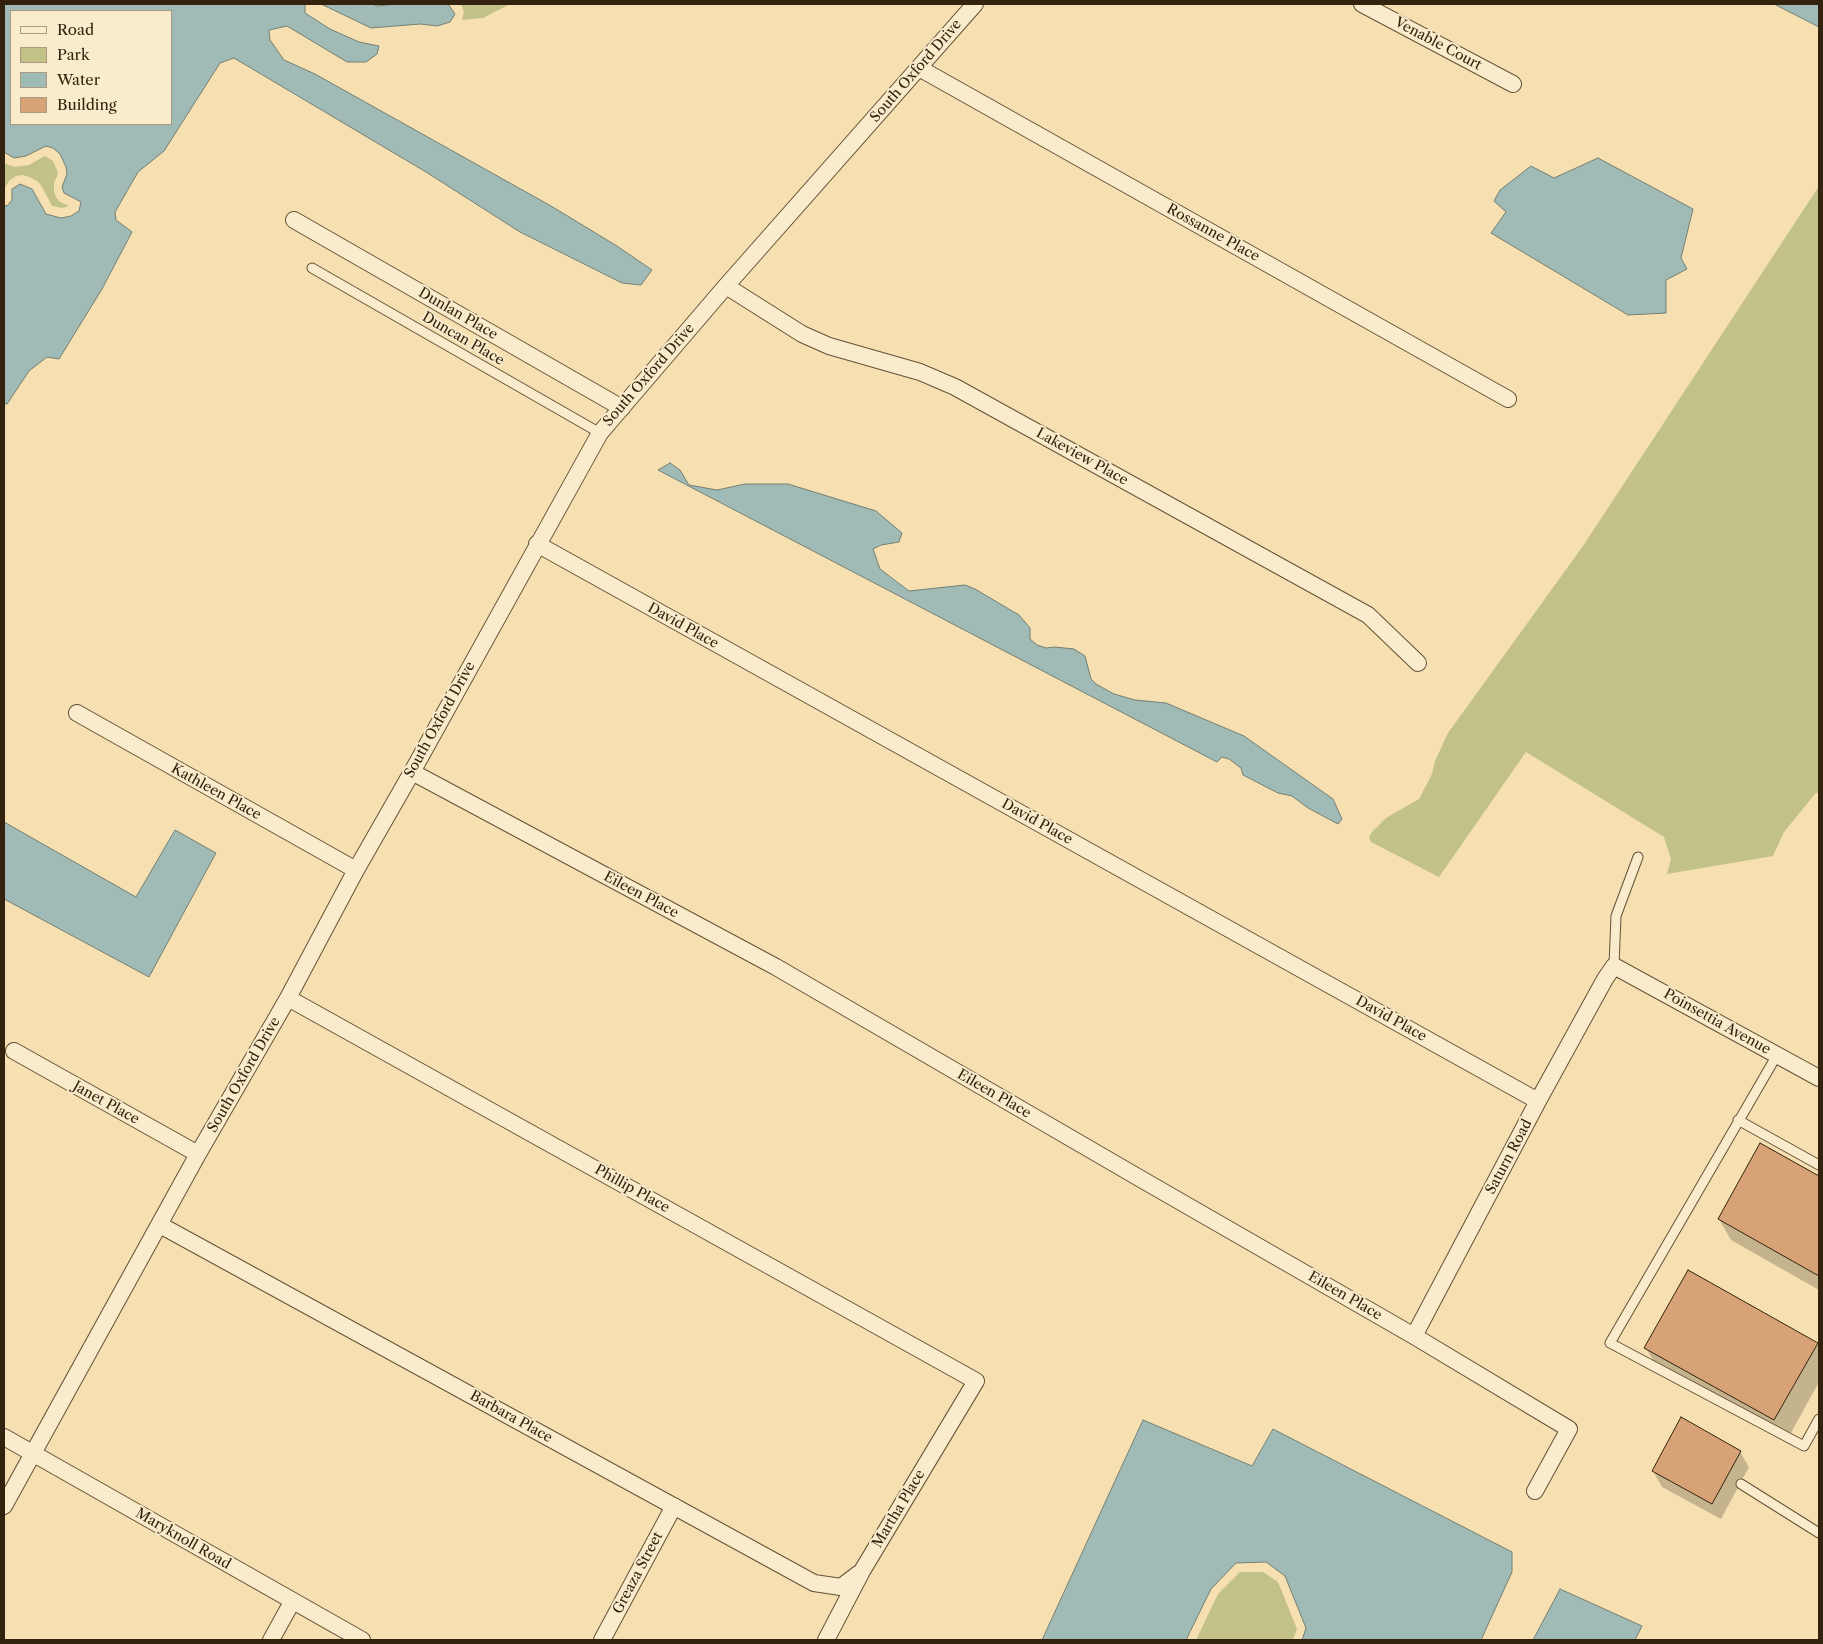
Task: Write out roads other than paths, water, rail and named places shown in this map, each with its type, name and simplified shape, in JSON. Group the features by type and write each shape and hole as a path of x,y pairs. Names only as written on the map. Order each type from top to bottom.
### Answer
{"street":[{"name":"South Oxford Drive","path":"4,1506 198,1154 288,998 356,870 600,433 726,286 975,4"},
{"name":"Venable Court","path":"1362,4 1513,84"},
{"name":"Rossanne Place","path":"919,68 1508,400"},
{"name":"Dunlan Place","path":"294,220 622,408"},
{"name":"Lakeview Place","path":"726,286 802,334 820,342 920,372 955,387 1368,615 1418,663"},
{"name":"David Place","path":"537,544 1538,1101"},
{"name":"Kathleen Place","path":"77,714 356,870"},
{"name":"Eileen Place","path":"412,772 776,967 1141,1180 1414,1336 1569,1429 1535,1491"},
{"name":"Saturn Road","path":"1414,1336 1538,1101 1610,973"},
{"name":"Poinsettia Avenue","path":"1610,973 1777,1055 1819,1078"},
{"name":"Phillip Place","path":"288,998 976,1381"},
{"name":"Janet Place","path":"14,1051 198,1154"},
{"name":"Barbara Place","path":"160,1224 814,1584 842,1587 862,1571"},
{"name":"Martha Place","path":"826,1640 862,1571 976,1381"},
{"name":"Maryknoll Road","path":"4,1437 362,1640"},
{"name":"Greaza Street","path":"602,1640 674,1506"},
{"path":"271,1640 292,1602"}],"lane":[{"name":"Duncan Place","path":"312,268 600,433"},
{"path":"1610,973 1616,916 1638,857"},
{"path":"1777,1055 1610,1343 1804,1446 1819,1419"},
{"path":"1738,1120 1819,1165"},
{"path":"1741,1484 1819,1533"}],"water":[{"path":"4,4 305,4 305,13 330,29 359,42 379,46 377,54 366,62 347,62 287,26 269,30 270,40 284,60 315,74 551,206 617,246 652,270 641,285 622,283 520,232 426,172 234,58 220,63 164,151 138,172 115,212 116,220 132,232 102,289 59,359 47,357 29,371 7,404 4,404 4,205 7,206 12,200 12,189 20,184 32,189 46,214 61,218 71,216 79,211 81,202 64,193 62,187 67,174 66,167 60,154 53,148 46,146 26,156 14,158 4,152"},
{"path":"321,4 374,4 376,6 448,4 455,14 450,22 437,26 420,24 371,28"},
{"path":"1774,4 1819,4 1819,27"},
{"path":"1598,158 1693,209 1681,258 1687,269 1666,280 1666,313 1628,315 1491,233 1506,212 1494,201 1500,190 1531,166 1554,178"},
{"path":"670,463 680,470 689,485 717,490 745,484 788,484 876,511 902,533 899,542 881,545 873,549 880,569 909,591 965,585 975,589 1019,615 1030,628 1030,639 1037,645 1046,648 1074,649 1085,656 1091,679 1114,694 1135,700 1166,703 1244,736 1333,799 1342,819 1338,824 1308,808 1292,796 1278,793 1243,775 1241,768 1229,759 1222,757 1217,762 658,470"},
{"path":"4,822 136,897 175,830 216,853 149,977 4,899"},
{"path":"1143,1420 1252,1466 1273,1429 1512,1552 1512,1572 1481,1640 1302,1640 1306,1628 1285,1576 1266,1562 1236,1563 1211,1589 1186,1640 1042,1640"},
{"path":"1560,1589 1642,1626 1635,1640 1533,1640"}]}
